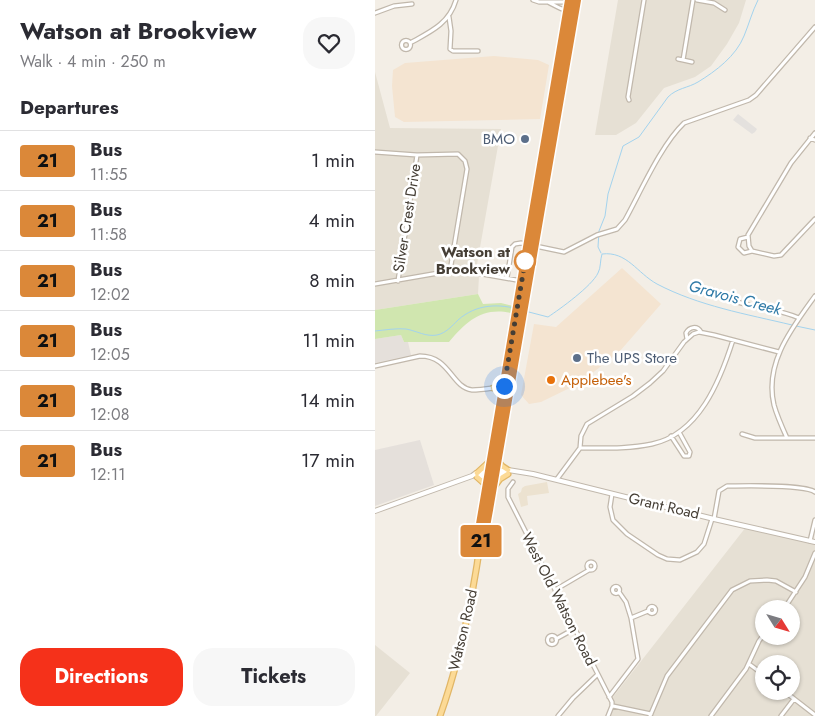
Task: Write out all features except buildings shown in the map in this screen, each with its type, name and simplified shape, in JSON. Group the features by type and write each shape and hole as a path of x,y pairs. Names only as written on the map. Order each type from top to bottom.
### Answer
{"main road":[{"name":"Watson Road","path":"440,716 463,640 502,394 507,382 523,314 577,0"},
{"name":"Watson Road","path":"480,542 485,532 496,473 516,312 569,1"},
{"path":"493,388 507,382"},
{"path":"493,388 502,394"},
{"path":"487,486 475,475 491,460"},
{"path":"493,490 500,479 510,472 498,460"}],"street":[{"path":"410,42 422,38 449,17 456,0"},
{"path":"533,0 539,2 546,0 569,1 575,9 562,9 546,0"},
{"path":"629,100 644,0"},
{"path":"683,60 693,0"},
{"path":"697,0 714,3 725,10"},
{"path":"375,13 394,6 412,4"},
{"path":"449,17 451,31 450,49 478,51"},
{"path":"507,278 512,247 517,243 564,252 599,235 617,229 625,220 666,146 680,126 749,100 815,27"},
{"path":"678,59 692,62"},
{"path":"752,251 749,246 748,237 791,163 815,132"},
{"path":"810,138 815,140"},
{"path":"376,150 388,154 459,154 465,160 467,169 450,271"},
{"name":"Silver Crest Drive","path":"398,280 417,155"},
{"path":"748,237 740,240 738,247 744,253 752,251 774,256 781,254 815,219"},
{"path":"375,284 450,271 471,272 521,281"},
{"path":"713,290 724,298 788,314 798,320"},
{"path":"787,438 774,405 773,370 779,352 792,329 815,296"},
{"path":"687,339 685,333 690,328 694,327 701,332"},
{"path":"557,479 580,448 581,436 587,424 645,387 663,371 687,339 693,334 701,332 779,352"},
{"path":"580,448 620,448 653,444 679,432 704,406 726,363 733,340"},
{"path":"375,366 427,356 440,362 466,388 477,390 493,388"},
{"path":"671,436 684,456 689,456 690,452 679,432"},
{"path":"742,434 755,438 815,438"},
{"name":"Grant Road","path":"375,511 475,475 524,472 813,541"},
{"name":"West Old Watson Road","path":"513,482 507,489 508,497 613,706"},
{"path":"612,494 610,507 613,520 627,534 658,555 667,559 680,560 697,552 704,544 713,518 719,491 727,486 793,487 812,489 815,492"},
{"path":"813,541 815,520"},
{"path":"790,600 805,578 815,553"},
{"path":"555,590 589,570"},
{"path":"608,716 613,706 651,715 667,676 732,590 749,582 767,580 776,582 796,592"},
{"path":"609,697 638,659 631,618 626,602 619,592"},
{"path":"631,618 648,611"},
{"path":"556,639 574,629"},
{"path":"711,716 749,664 757,645"},
{"path":"749,664 755,668"},
{"path":"558,716 573,698 597,675"},
{"path":"781,716 793,700"},
{"path":"795,700 815,715"}],"shaded area":[{"path":"618,0 746,0 739,23 711,66 695,77 664,88 636,123 616,135 595,135"},
{"path":"494,56 538,60 549,65 540,119 404,122 395,117 392,86 393,70 405,63"},
{"path":"375,72 390,128 501,129 476,270 479,276 478,294 375,310"},
{"path":"738,114 757,129 755,132 752,134 733,120"},
{"path":"622,268 661,304 620,351 580,383 541,402 529,404 521,395 534,324 556,327"},
{"path":"401,335 404,342 408,342 411,355 375,363 375,339"},
{"path":"420,440 434,485 375,506 375,450"},
{"path":"547,482 549,493 527,496 528,505 521,507 518,494 522,488"},
{"path":"746,527 815,544 815,716 610,716 614,707 613,697"},
{"path":"375,645 410,673 376,716 375,716"}],"green space":[{"path":"478,294 483,304 501,303 513,306 511,313 492,312 476,317 449,342 404,342 401,335 375,339 375,310"}],"waterway":[{"path":"601,253 598,247 599,231 605,216 608,194 623,146 639,137 671,94 705,78 731,56 744,36 758,0"},
{"name":"Gravois Creek","path":"525,311 548,317 575,297 595,278 599,271 602,254 611,254 625,259 657,284 673,292 723,309 792,325"},
{"name":"Gravois Creek","path":"375,331 402,329 425,335 437,335 446,331 465,315 480,308 504,306 521,310"},
{"name":"Gravois Creek","path":"796,326 815,330"}],"bus line":[{"name":"21","path":"569,0 479,530 480,542 485,532 489,510 577,0"}],"place":[{"name":"BMO","path":"525,139"},
{"name":"Watson at Brookview","path":"525,261"},
{"name":"The UPS Store","path":"577,358"},
{"name":"Applebee's","path":"551,380"}],"route":[{"path":"504,386 526,256 525,261"}]}
